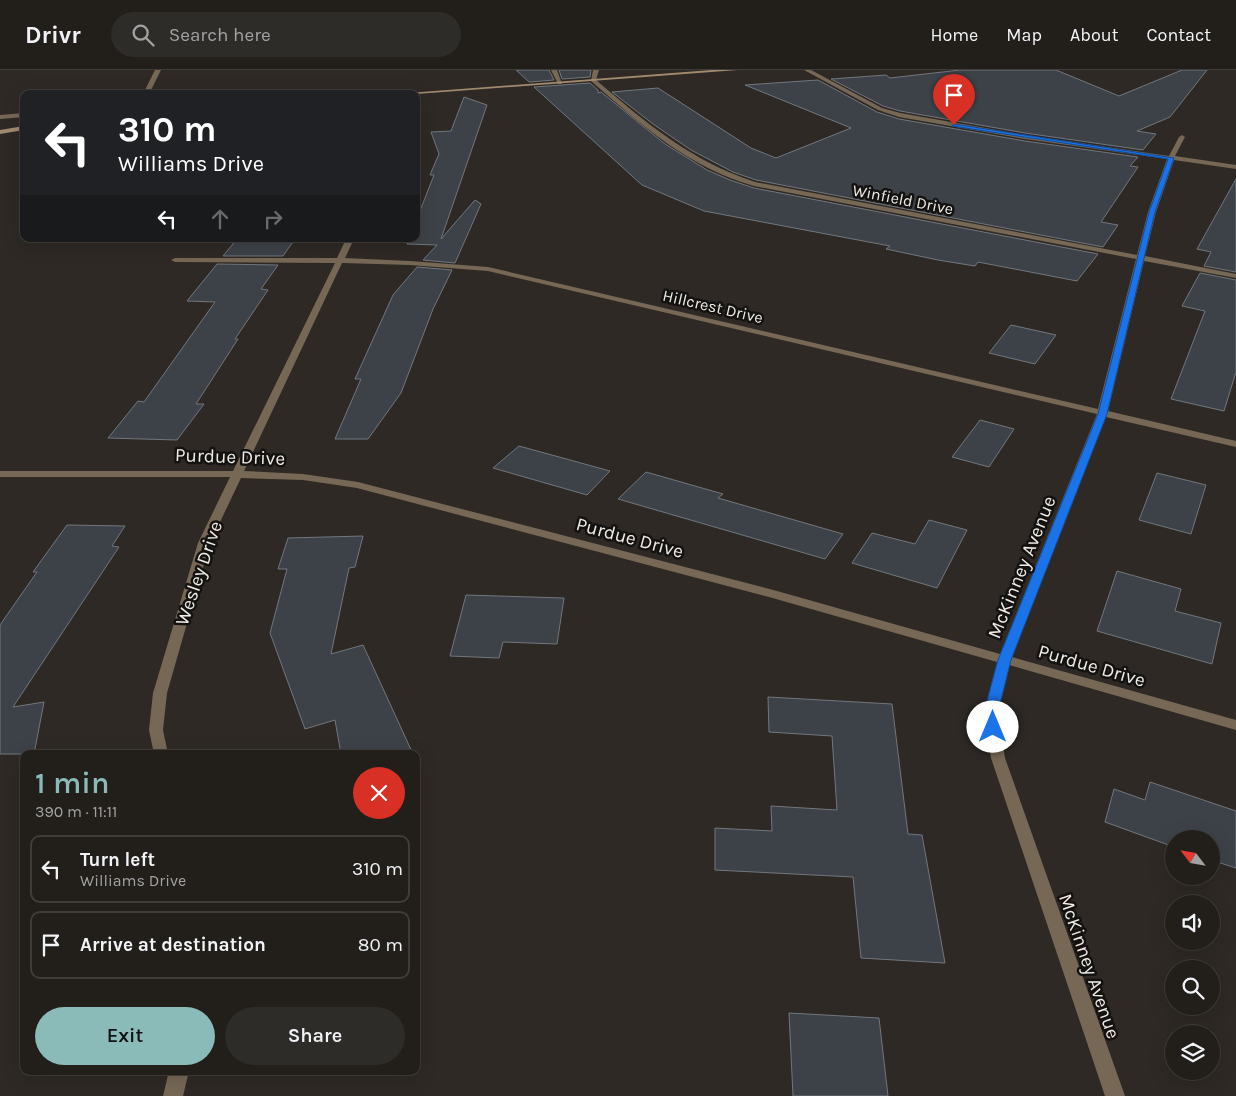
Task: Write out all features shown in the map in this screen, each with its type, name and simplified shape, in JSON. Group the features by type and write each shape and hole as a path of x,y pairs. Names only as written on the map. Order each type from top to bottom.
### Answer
{"main road":[{"path":"420,93 734,70"},
{"path":"0,132 20,129"}],"street":[{"path":"148,90 158,70"},
{"path":"554,70 560,83"},
{"path":"593,80 596,70"},
{"path":"807,70 880,109 899,115 1025,137 1236,167"},
{"name":"Winfield Drive","path":"593,80 661,138 694,159 732,178 754,184 1236,276"},
{"path":"0,117 20,115"},
{"name":"McKinney Avenue","path":"1115,1096 998,758 991,712 1004,660 1102,414 1152,212 1182,137"},
{"name":"Wesley Drive","path":"160,750 156,730 160,693 204,543 349,242"},
{"name":"Hillcrest Drive","path":"175,260 340,260 452,265 488,269 1236,444"},
{"name":"Purdue Drive","path":"0,474 237,474 303,477 358,485 773,594 1236,726"},
{"path":"173,1096 178,1075"}],"building":[{"path":"516,70 549,70 554,80 529,82"},
{"path":"559,70 591,70 590,77 562,79"},
{"path":"960,70 1056,70 1119,96 1182,70 1207,70 1170,117 1137,131 1156,134 1143,150 1025,133 900,111 883,106 831,79 886,75 890,78"},
{"path":"818,80 877,112 899,119 1025,141 1138,157 1130,166 1138,167 1101,222 1118,225 1103,247 756,180 733,172 691,150 653,124 612,92 658,88 751,148 776,158 851,128 745,85"},
{"path":"590,83 598,90 598,93 601,92 665,144 707,170 730,180 754,188 1098,254 1077,281 978,262 975,266 938,260 886,249 890,246 704,211 642,185 534,87"},
{"path":"464,97 487,105 441,239 475,200 481,204 455,263 423,260 437,245 407,244 408,242 420,242 420,211 434,175 430,175 439,154 431,132 451,131"},
{"path":"1236,179 1236,272 1204,266 1211,252 1197,249"},
{"path":"235,242 293,242 283,256 223,256"},
{"path":"217,264 278,265 261,289 268,290 235,339 238,339 196,404 204,404 177,440 108,438 138,401 144,402 215,302 187,301"},
{"path":"417,267 452,270 433,309 401,393 368,439 335,439 361,379 355,379 393,295"},
{"path":"1200,273 1236,280 1236,372 1224,411 1171,399 1205,311 1182,306"},
{"path":"1011,325 1056,335 1035,364 989,353"},
{"path":"980,420 1014,429 989,467 952,457"},
{"path":"519,446 610,471 587,495 493,468"},
{"path":"646,472 723,494 718,498 843,534 825,559 618,499"},
{"path":"1157,473 1206,485 1191,534 1139,520"},
{"path":"929,520 967,530 937,588 852,563 872,533 915,544"},
{"path":"67,525 125,526 112,546 119,547 13,707 44,702 35,750 20,750 20,754 0,754 0,625 37,572 33,572"},
{"path":"363,536 355,567 349,568 331,654 363,645 411,750 340,750 335,720 305,729 270,633 287,569 278,569 288,538"},
{"path":"1117,571 1181,589 1175,611 1221,623 1212,664 1097,631"},
{"path":"466,595 564,598 557,644 503,642 499,658 450,656"},
{"path":"768,697 892,704 908,834 922,835 945,963 861,958 853,877 715,870 715,828 772,831 771,806 837,810 832,736 769,732"},
{"path":"1150,782 1236,811 1236,868 1220,863 1220,830 1165,830 1165,844 1105,822 1114,789 1145,800"},
{"path":"789,1013 879,1018 888,1096 793,1096"}],"route":[{"path":"954,125 1172,158 1152,212 1102,414 1004,660 991,712 993,727"}]}
